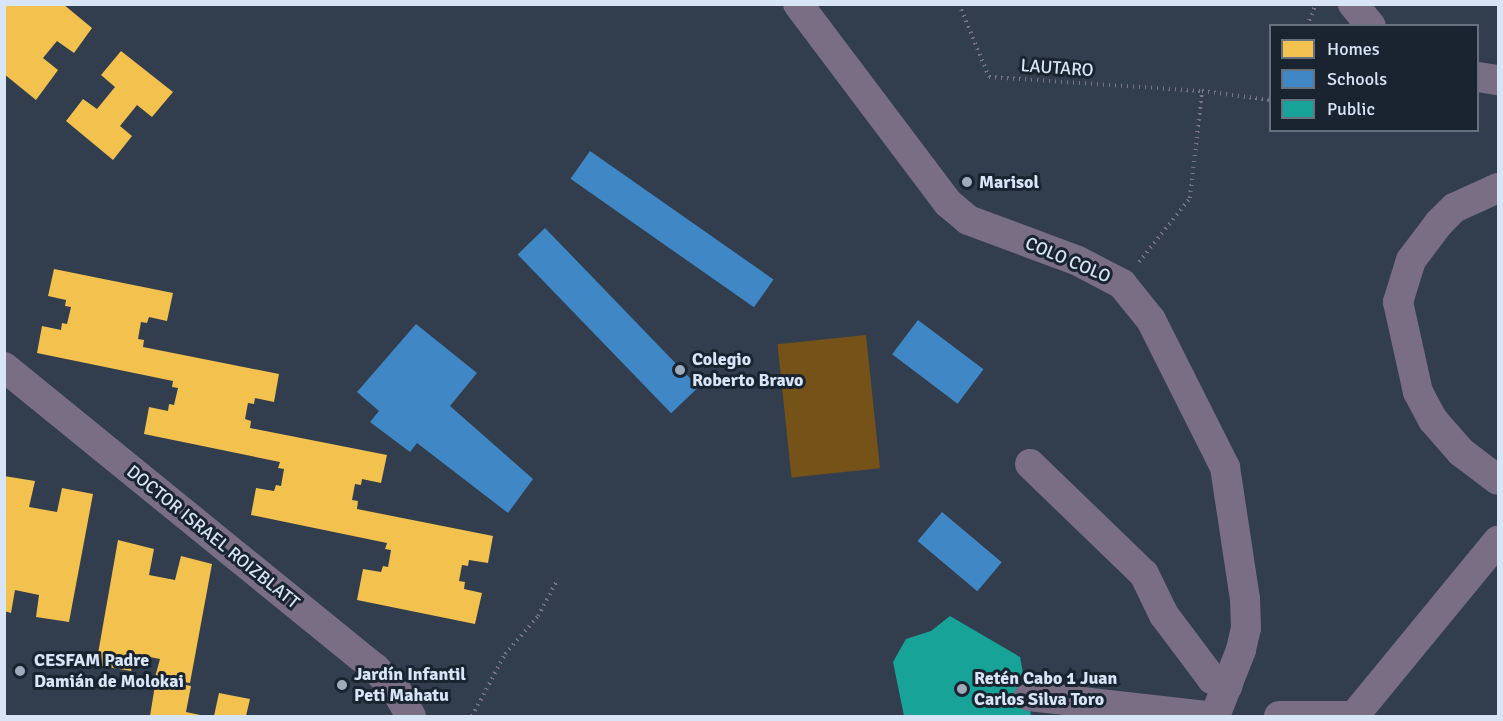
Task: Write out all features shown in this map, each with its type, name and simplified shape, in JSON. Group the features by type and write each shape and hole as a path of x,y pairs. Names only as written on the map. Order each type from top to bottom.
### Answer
{"street":[{"name":"COLO COLO","path":"798,4 948,204 962,215 1078,261 1122,284 1151,320 1225,467 1245,599 1246,628 1215,717"},
{"path":"1353,4 1369,24"},
{"path":"1479,77 1498,80"},
{"path":"1498,189 1454,208 1439,223 1412,260 1398,302 1415,380 1432,420 1461,452 1498,480"},
{"name":"DOCTOR ISRAEL ROIZBLATT","path":"4,367 375,668 398,692 411,717"},
{"path":"1030,464 1144,574 1164,615 1212,679 1227,686"},
{"path":"1279,717 1354,716 1498,542"},
{"path":"1029,696 1206,717"}],"path":[{"name":"LAUTARO","path":"959,4 989,77 1202,91 1269,100"},
{"path":"1308,24 1316,4"},
{"path":"1122,284 1190,198 1202,91"},
{"path":"472,717 505,654 538,616 558,579"}],"shaded area":[{"path":"866,335 880,468 791,478 777,344"}],"building: Homes":[{"path":"4,4 63,4 92,28 74,53 57,41 43,58 58,70 36,100 4,74"},
{"path":"121,51 173,92 152,117 137,105 120,126 132,136 113,160 66,121 83,99 97,109 115,87 101,75"},
{"path":"54,269 173,293 167,321 149,317 147,323 141,322 138,339 144,340 143,347 279,374 274,402 255,398 254,404 248,403 245,419 251,421 250,428 387,455 381,483 362,479 361,485 355,484 352,500 358,501 357,509 493,536 488,563 469,560 468,566 462,565 459,581 465,582 464,589 482,593 475,624 357,600 363,569 381,572 383,566 388,567 391,550 385,549 387,543 251,515 256,488 274,491 276,485 281,486 284,469 278,468 280,462 144,434 149,407 168,411 169,404 174,405 178,388 172,387 173,381 37,353 42,326 61,330 62,323 67,324 71,307 65,306 66,300 48,296"},
{"path":"4,476 35,481 29,507 57,512 62,488 93,494 69,622 36,617 39,595 15,590 11,613 4,611"},
{"path":"118,540 154,549 149,575 175,580 181,556 212,564 190,683 155,677 160,659 134,654 131,671 96,665"},
{"path":"156,679 191,686 186,712 205,716 150,716"},
{"path":"219,693 250,699 246,716 214,716"}],"building: Schools":[{"path":"590,151 773,279 754,307 570,179"},
{"path":"545,228 699,387 671,413 518,254"},
{"path":"918,320 983,369 958,404 892,354"},
{"path":"416,324 477,373 450,406 533,479 508,513 417,443 410,452 370,422 379,411 357,392"},
{"path":"942,512 1002,562 977,591 918,541"}],"building: Public":[{"name":"Retén Cabo 1 Juan Carlos Silva Toro","path":"950,616 1020,657 1031,716 904,716 893,662 906,639 931,631"}],"place":[{"name":"Marisol","path":"967,182"},
{"name":"Colegio Roberto Bravo","path":"680,370"},
{"name":"CESFAM Padre Damián de Molokai","path":"20,671"},
{"name":"Jardín Infantil Peti Mahatu","path":"342,685"},
{"name":"Retén Cabo 1 Juan Carlos Silva Toro","path":"962,689"}]}
